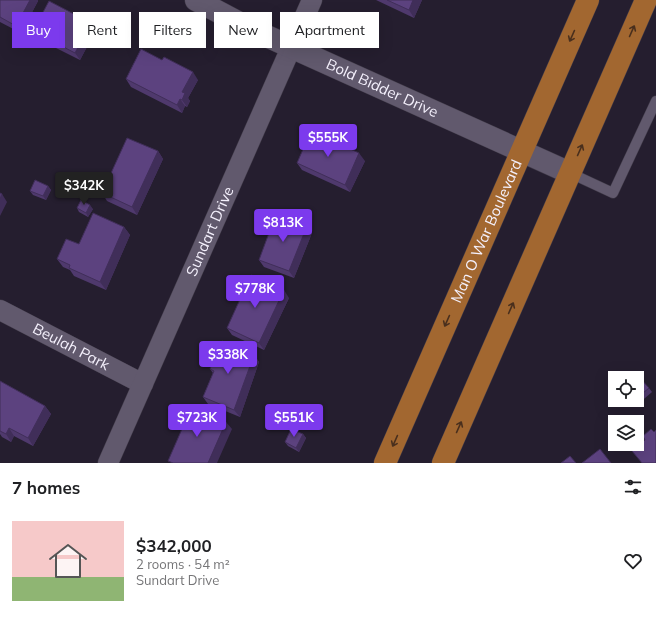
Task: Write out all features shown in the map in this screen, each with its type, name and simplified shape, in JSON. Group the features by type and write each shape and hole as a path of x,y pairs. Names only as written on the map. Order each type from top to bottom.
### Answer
{"main road":[{"name":"Man O War Boulevard","path":"385,463 588,0"},
{"path":"443,463 646,0"}],"street":[{"name":"Bold Bidder Drive","path":"196,0 280,42"},
{"name":"Sundart Drive","path":"307,12 312,0"},
{"name":"Sundart Drive","path":"108,463 291,48"},
{"name":"Bold Bidder Drive","path":"293,48 522,150 570,173"},
{"name":"Beulah Park","path":"0,310 142,384"}],"lane":[{"path":"570,173 613,193 656,101"}],"building":[{"path":"0,0 30,0 24,12 12,12 12,24 0,17"},
{"path":"387,0 413,0 409,10"},
{"path":"49,1 73,14 73,48 78,48 75,53 65,48 65,12 43,12"},
{"path":"141,49 162,60 164,57 193,72 182,92 185,93 182,100 180,99 177,105 126,79"},
{"path":"311,131 359,153 345,185 297,163"},
{"path":"127,138 158,151 132,207 102,193"},
{"path":"35,180 48,186 43,196 30,191"},
{"path":"81,200 90,205 86,213 77,208"},
{"path":"93,213 124,227 100,282 69,268 70,265 57,259 66,239 79,244"},
{"path":"276,214 307,226 289,271 259,260"},
{"path":"251,275 284,290 259,343 227,328"},
{"path":"222,341 254,355 234,410 203,397 214,371 210,369"},
{"path":"0,381 45,406 28,438 9,428 6,434 0,431"},
{"path":"644,382 649,388 644,392"},
{"path":"192,406 226,422 208,463 173,463 168,461"},
{"path":"291,429 303,434 296,448 285,442"},
{"path":"651,429 654,432 656,430 656,463 642,463 632,451 644,451 644,435"},
{"path":"600,449 611,463 582,463"},
{"path":"570,456 576,463 561,463"}]}
